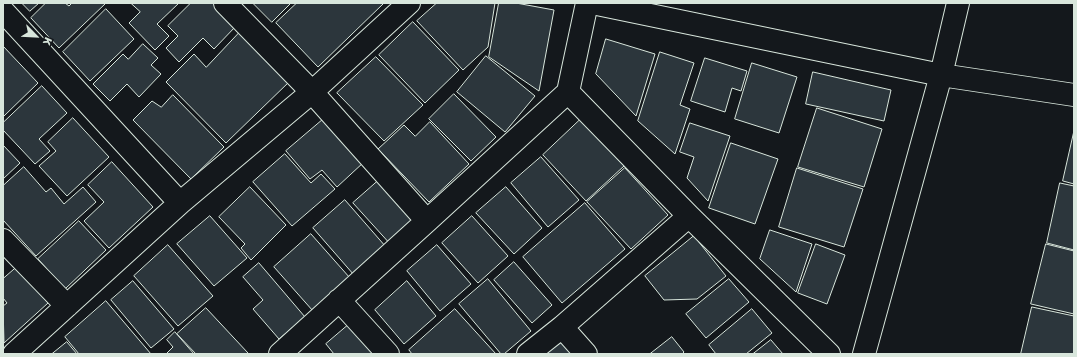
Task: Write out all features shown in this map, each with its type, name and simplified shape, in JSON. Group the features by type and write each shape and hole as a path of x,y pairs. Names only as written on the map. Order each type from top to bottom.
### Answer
{"street":[{"path":"225,3 312,92 427,221"},
{"path":"14,354 180,204 312,92 409,3"},
{"path":"280,354 568,92 587,3"},
{"path":"592,3 941,75 1074,95"},
{"path":"864,354 941,75 958,3"},
{"path":"3,10 180,204"},
{"path":"568,92 689,216 829,354"},
{"path":"528,354 562,327 689,216"},
{"path":"3,240 67,306"},
{"path":"339,300 388,354"},
{"path":"562,327 586,354"}],"building":[{"path":"22,3 39,3 30,11"},
{"path":"46,3 65,3 69,6 72,3 106,3 59,48 31,18"},
{"path":"131,3 179,3 157,24 169,36 155,50 129,23 140,12"},
{"path":"191,3 213,3 236,26 214,49 203,38 179,62 166,48 178,36 168,26"},
{"path":"253,3 291,3 272,22"},
{"path":"297,3 383,4 318,67 276,23"},
{"path":"437,3 495,3 488,47 463,70 417,21"},
{"path":"499,3 516,3 554,10 539,91 489,57"},
{"path":"106,9 134,39 90,81 63,52"},
{"path":"413,22 459,70 425,103 379,55"},
{"path":"241,31 290,81 226,143 166,82 194,54 206,67"},
{"path":"606,39 655,54 636,116 596,74"},
{"path":"143,44 158,58 151,65 161,74 139,97 127,84 110,101 93,84 123,54 128,59"},
{"path":"3,46 38,83 3,117"},
{"path":"660,52 694,63 680,105 690,109 675,154 638,121"},
{"path":"486,56 535,96 505,132 457,92"},
{"path":"376,57 423,105 384,141 337,93"},
{"path":"705,58 747,71 741,91 732,88 725,112 691,101"},
{"path":"752,63 797,77 779,133 735,119"},
{"path":"813,72 891,90 884,121 806,104"},
{"path":"42,86 67,113 39,139 50,151 35,164 3,130 3,123"},
{"path":"454,94 496,137 471,161 429,119"},
{"path":"173,95 224,147 191,179 133,120 152,101 161,107"},
{"path":"817,108 882,129 864,187 798,167"},
{"path":"326,117 364,162 337,187 322,170 310,179 286,151"},
{"path":"73,118 109,157 67,196 39,166 56,151 48,142"},
{"path":"581,119 624,166 586,201 543,155"},
{"path":"430,122 469,164 429,202 378,149 404,125 415,136"},
{"path":"690,123 730,136 708,201 687,178 694,157 680,152"},
{"path":"1074,131 1074,184 1063,181"},
{"path":"731,143 778,159 755,224 709,208"},
{"path":"3,145 20,163 3,179"},
{"path":"285,154 311,183 321,174 335,189 292,226 253,182"},
{"path":"541,157 579,200 548,227 511,183"},
{"path":"112,162 153,207 109,248 84,221 104,202 88,185"},
{"path":"24,167 46,192 51,188 64,204 83,187 96,202 36,256 3,220 3,186"},
{"path":"625,168 668,215 631,249 587,202"},
{"path":"797,168 863,189 844,247 779,227"},
{"path":"378,181 417,224 392,246 353,203"},
{"path":"1060,183 1074,186 1074,250 1047,243"},
{"path":"250,187 286,225 251,260 241,248 245,244 219,217"},
{"path":"506,187 542,228 514,254 476,213"},
{"path":"345,200 386,247 354,275 313,228"},
{"path":"585,203 625,249 562,303 523,257"},
{"path":"210,216 247,258 214,286 177,244"},
{"path":"472,216 508,256 478,283 442,243"},
{"path":"79,221 106,250 65,289 38,259"},
{"path":"770,230 812,244 796,292 760,259"},
{"path":"311,234 350,278 313,311 274,267"},
{"path":"694,236 726,276 697,299 664,300 645,276"},
{"path":"816,244 845,255 827,304 798,293"},
{"path":"1046,244 1074,251 1074,314 1031,304"},
{"path":"168,245 213,296 178,326 134,276"},
{"path":"437,245 471,284 440,311 407,271"},
{"path":"514,262 552,305 532,323 494,280"},
{"path":"259,263 305,317 279,339 253,309 263,300 243,277"},
{"path":"17,267 48,303 4,343 3,306 7,303 3,298 3,279"},
{"path":"488,279 531,331 504,354 501,354 459,304"},
{"path":"729,279 749,302 706,338 686,314"},
{"path":"133,281 174,329 151,348 111,300"},
{"path":"407,281 436,316 404,344 375,310"},
{"path":"106,301 151,354 79,354 65,337"},
{"path":"1032,307 1074,316 1074,354 1021,354"},
{"path":"206,308 248,353 247,354 196,354 177,334"},
{"path":"455,309 496,354 412,354 409,350"},
{"path":"752,309 772,333 746,354 716,354 709,345"},
{"path":"353,321 381,354 334,354 326,344"},
{"path":"175,332 194,354 166,354 173,347 167,340"},
{"path":"562,337 575,354 540,354"},
{"path":"672,337 684,352 682,354 650,354"},
{"path":"771,340 783,354 753,354"},
{"path":"67,342 77,354 52,354"}]}
